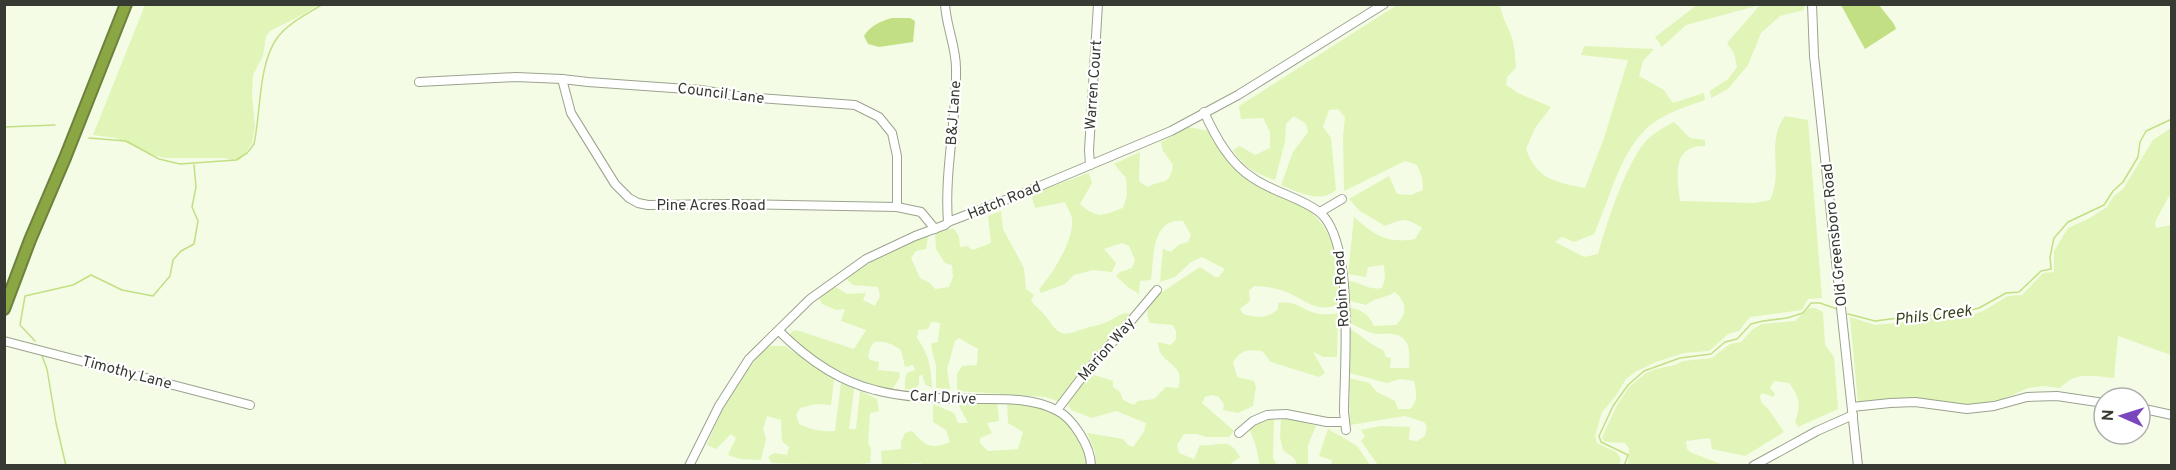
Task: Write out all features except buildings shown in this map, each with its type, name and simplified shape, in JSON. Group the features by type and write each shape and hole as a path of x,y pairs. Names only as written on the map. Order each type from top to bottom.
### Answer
{"highway":[{"path":"4,309 126,4"}],"street":[{"name":"B&J Lane","path":"945,4 955,50 956,68 956,100 947,189 948,222"},
{"name":"Warren Court","path":"1090,165 1098,4"},
{"name":"Hatch Road","path":"689,465 706,430 749,359 810,299 866,259 948,222 1171,131 1238,95 1384,4"},
{"name":"Old Greensboro Road","path":"1812,4 1814,56 1858,465"},
{"name":"Council Lane","path":"419,82 516,77 561,79 701,90 743,98 855,105 865,109 886,124 894,139 897,156 897,207"},
{"name":"Pine Acres Road","path":"561,79 571,113 603,166 621,192 638,203 648,205 897,207"},
{"path":"1204,112 1236,164 1252,178 1320,212 1342,199"},
{"path":"897,207 921,212 935,229"},
{"name":"Robin Road","path":"1239,434 1253,421 1267,415 1286,414 1346,426 1344,288 1341,256 1334,231 1320,212"},
{"name":"Marion Way","path":"1058,410 1086,372 1157,290"},
{"name":"Carl Drive","path":"779,331 819,365 838,376 874,390 918,396 1026,401 1058,410"},
{"name":"Timothy Lane","path":"4,341 250,405"},
{"path":"1753,465 1852,411 1890,403 1915,402 1967,409 1994,406 2026,397 2057,396 2092,401"},
{"path":"1058,410 1081,435 1091,455 1091,465"},
{"path":"2152,411 2172,415"}],"shaded area":[{"path":"1697,4 1804,5 1804,10 1780,16 1761,33 1748,65 1728,89 1711,98 1710,91 1728,79 1737,67 1734,53 1727,43 1760,5 1686,25 1662,47 1655,37"},
{"path":"145,5 318,5 270,31 266,36 263,56 253,75 255,127 252,143 240,160 166,158 153,155 116,138 93,135"},
{"path":"1397,5 1500,5 1515,51 1516,68 1507,77 1506,85 1518,93 1551,107 1535,128 1526,149 1530,159 1542,173 1565,184 1585,188 1604,138 1628,60 1581,55 1584,46 1654,49 1643,61 1639,76 1664,90 1673,103 1704,93 1705,100 1657,120 1635,142 1621,167 1594,234 1574,242 1562,237 1555,242 1584,257 1598,254 1606,226 1634,159 1650,137 1662,129 1674,122 1690,138 1705,140 1705,146 1694,147 1681,157 1678,173 1680,201 1755,203 1770,200 1774,190 1776,137 1785,116 1808,120 1822,298 1808,299 1802,310 1750,317 1739,331 1728,334 1709,351 1684,353 1656,362 1626,379 1602,412 1595,436 1597,443 1616,452 1621,459 1619,465 1378,465 1361,441 1365,436 1361,430 1380,426 1410,427 1409,440 1417,441 1425,436 1427,426 1424,422 1405,416 1350,425 1349,378 1369,383 1377,392 1395,401 1398,409 1410,409 1416,396 1414,381 1400,379 1387,383 1350,373 1348,328 1383,350 1386,357 1391,358 1390,368 1409,368 1408,346 1403,338 1392,334 1373,333 1349,323 1349,307 1364,313 1374,326 1396,325 1404,312 1404,304 1395,292 1366,305 1347,300 1348,281 1377,289 1382,288 1385,279 1384,265 1368,267 1366,277 1348,274 1354,217 1375,234 1389,239 1415,239 1422,228 1404,220 1385,226 1360,211 1349,199 1389,176 1397,194 1411,195 1423,190 1422,177 1417,165 1405,161 1344,191 1345,117 1338,109 1329,110 1323,127 1331,138 1336,190 1329,194 1309,195 1281,185 1293,152 1308,132 1306,124 1294,116 1286,124 1285,142 1275,180 1251,169 1233,150 1240,146 1255,155 1270,148 1270,132 1263,118 1241,119 1239,106"},
{"path":"1841,5 1879,5 1896,29 1865,49"},
{"path":"892,18 910,18 915,21 913,42 879,47 868,44 864,36 869,29 879,22"},
{"path":"1188,127 1209,131 1233,164 1306,208 1325,228 1337,263 1340,304 1333,307 1320,307 1282,291 1254,286 1249,291 1250,301 1240,309 1243,314 1261,317 1270,315 1278,309 1278,303 1286,303 1319,314 1338,313 1337,357 1324,357 1313,352 1325,373 1319,377 1271,362 1262,351 1249,350 1239,355 1233,362 1237,377 1254,381 1256,387 1253,406 1238,413 1223,410 1224,405 1219,397 1211,395 1205,397 1202,403 1234,431 1229,437 1184,434 1177,445 1179,453 1194,459 1200,445 1227,444 1236,450 1240,457 1229,465 1096,465 1095,452 1087,433 1123,439 1133,447 1144,432 1146,423 1116,411 1092,418 1071,410 1068,404 1088,373 1113,381 1113,387 1120,392 1123,400 1134,405 1138,401 1154,399 1166,387 1178,388 1179,373 1162,356 1158,342 1171,345 1176,339 1176,331 1173,325 1149,323 1147,311 1156,296 1200,267 1215,277 1219,277 1225,269 1202,257 1191,262 1175,277 1160,282 1163,249 1171,252 1180,244 1188,242 1191,235 1183,221 1173,222 1165,226 1156,241 1151,280 1140,281 1139,294 1116,276 1132,268 1135,260 1129,246 1122,243 1104,249 1116,263 1112,272 1093,270 1074,275 1065,284 1041,293 1039,289 1056,266 1066,247 1072,228 1072,218 1065,202 1035,208 1031,194 1089,173 1092,183 1080,204 1100,215 1123,208 1127,195 1126,178 1114,164 1140,152 1139,181 1147,187 1167,180 1173,165 1163,151 1161,142"},
{"path":"2171,128 2171,197 2169,196 2155,222 2156,228 2171,225 2171,355 2118,336 2114,378 2078,377 2060,388 2044,386 2028,388 2006,398 1967,406 1916,398 1890,398 1858,403 1850,317 1875,325 1906,322 1922,317 1944,319 1956,315 1968,316 1983,311 2008,296 2022,295 2043,273 2054,272 2054,251 2068,228 2107,207 2113,197 2123,189 2153,140"},
{"path":"1001,211 1003,229 1024,268 1026,289 1034,295 1031,301 1056,329 1064,334 1102,324 1129,313 1127,321 1082,370 1060,402 1046,397 957,391 957,374 962,366 977,365 978,349 959,338 955,341 947,369 950,389 936,388 936,366 931,346 932,343 938,342 940,323 931,322 928,329 918,330 917,338 929,362 932,388 925,384 922,374 915,390 905,389 907,373 915,370 913,365 905,367 901,350 891,344 874,342 868,356 870,360 879,362 878,370 899,372 900,377 892,390 867,383 822,361 797,344 789,335 794,330 800,331 854,349 866,330 841,321 845,309 836,310 822,304 818,295 832,285 847,294 866,293 863,300 875,306 880,296 878,287 853,285 844,277 914,239 928,236 926,249 916,251 911,258 920,278 930,283 935,289 949,287 953,277 952,265 945,263 936,249 935,234 953,228 959,236 960,247 967,246 973,250 991,243 988,216"},
{"path":"1809,308 1823,312 1825,345 1834,357 1838,409 1798,427 1795,422 1799,406 1795,393 1789,383 1774,381 1770,388 1775,394 1773,397 1763,393 1760,395 1761,402 1784,432 1745,456 1712,449 1710,438 1686,441 1690,452 1723,465 1628,465 1629,448 1625,443 1605,442 1602,438 1616,407 1629,387 1646,373 1683,361 1712,358 1730,344 1741,342 1753,329 1762,324 1795,321"},
{"path":"770,346 785,346 834,379 831,405 816,404 800,408 796,415 799,424 817,430 835,431 841,383 854,389 849,429 856,429 860,391 877,399 879,411 870,413 868,443 871,448 870,463 848,465 772,463 768,457 774,453 787,455 789,447 782,441 781,420 767,416 763,429 766,439 761,460 740,459 728,455 736,438 731,434 716,449 707,445 726,404 741,379"},
{"path":"957,402 997,402 999,421 987,423 992,433 980,438 980,443 988,451 1018,449 1023,432 1008,423 1007,402 1031,405 1053,412 1077,435 1084,450 1087,465 922,466 921,463 882,465 881,451 901,449 905,433 912,431 925,443 933,446 950,442 946,430 933,422 933,404 954,413 958,423 968,423"},
{"path":"1281,416 1316,426 1308,445 1308,465 1297,465 1295,459 1283,450 1280,437"},
{"path":"1262,418 1274,418 1273,458 1277,465 1260,465 1249,429"},
{"path":"1328,429 1357,446 1370,465 1331,465 1332,460 1319,456"}],"waterway":[{"path":"89,138 126,141 159,159 180,164 236,160 247,153 254,144 266,61 277,38 298,19 323,4"},
{"name":"Phils Creek","path":"1848,314 1875,321 1922,315 1945,315 1979,308 2006,293 2019,292 2041,271 2051,269 2050,257 2054,238 2068,222 2104,205 2113,191 2123,182 2138,157 2140,142 2146,131 2172,119"},
{"path":"4,127 55,125"},
{"path":"35,341 20,325 25,296 73,285 91,275 122,290 153,296 170,276 173,260 181,251 194,244 198,221 192,207 196,187 194,165"},
{"name":"Phils Creek","path":"1624,466 1628,455 1601,442 1599,436 1613,406 1628,385 1644,371 1680,358 1711,354 1725,342 1737,339 1751,324 1803,313 1811,303 1820,303 1837,309"},
{"path":"42,356 47,369 66,466"}]}
